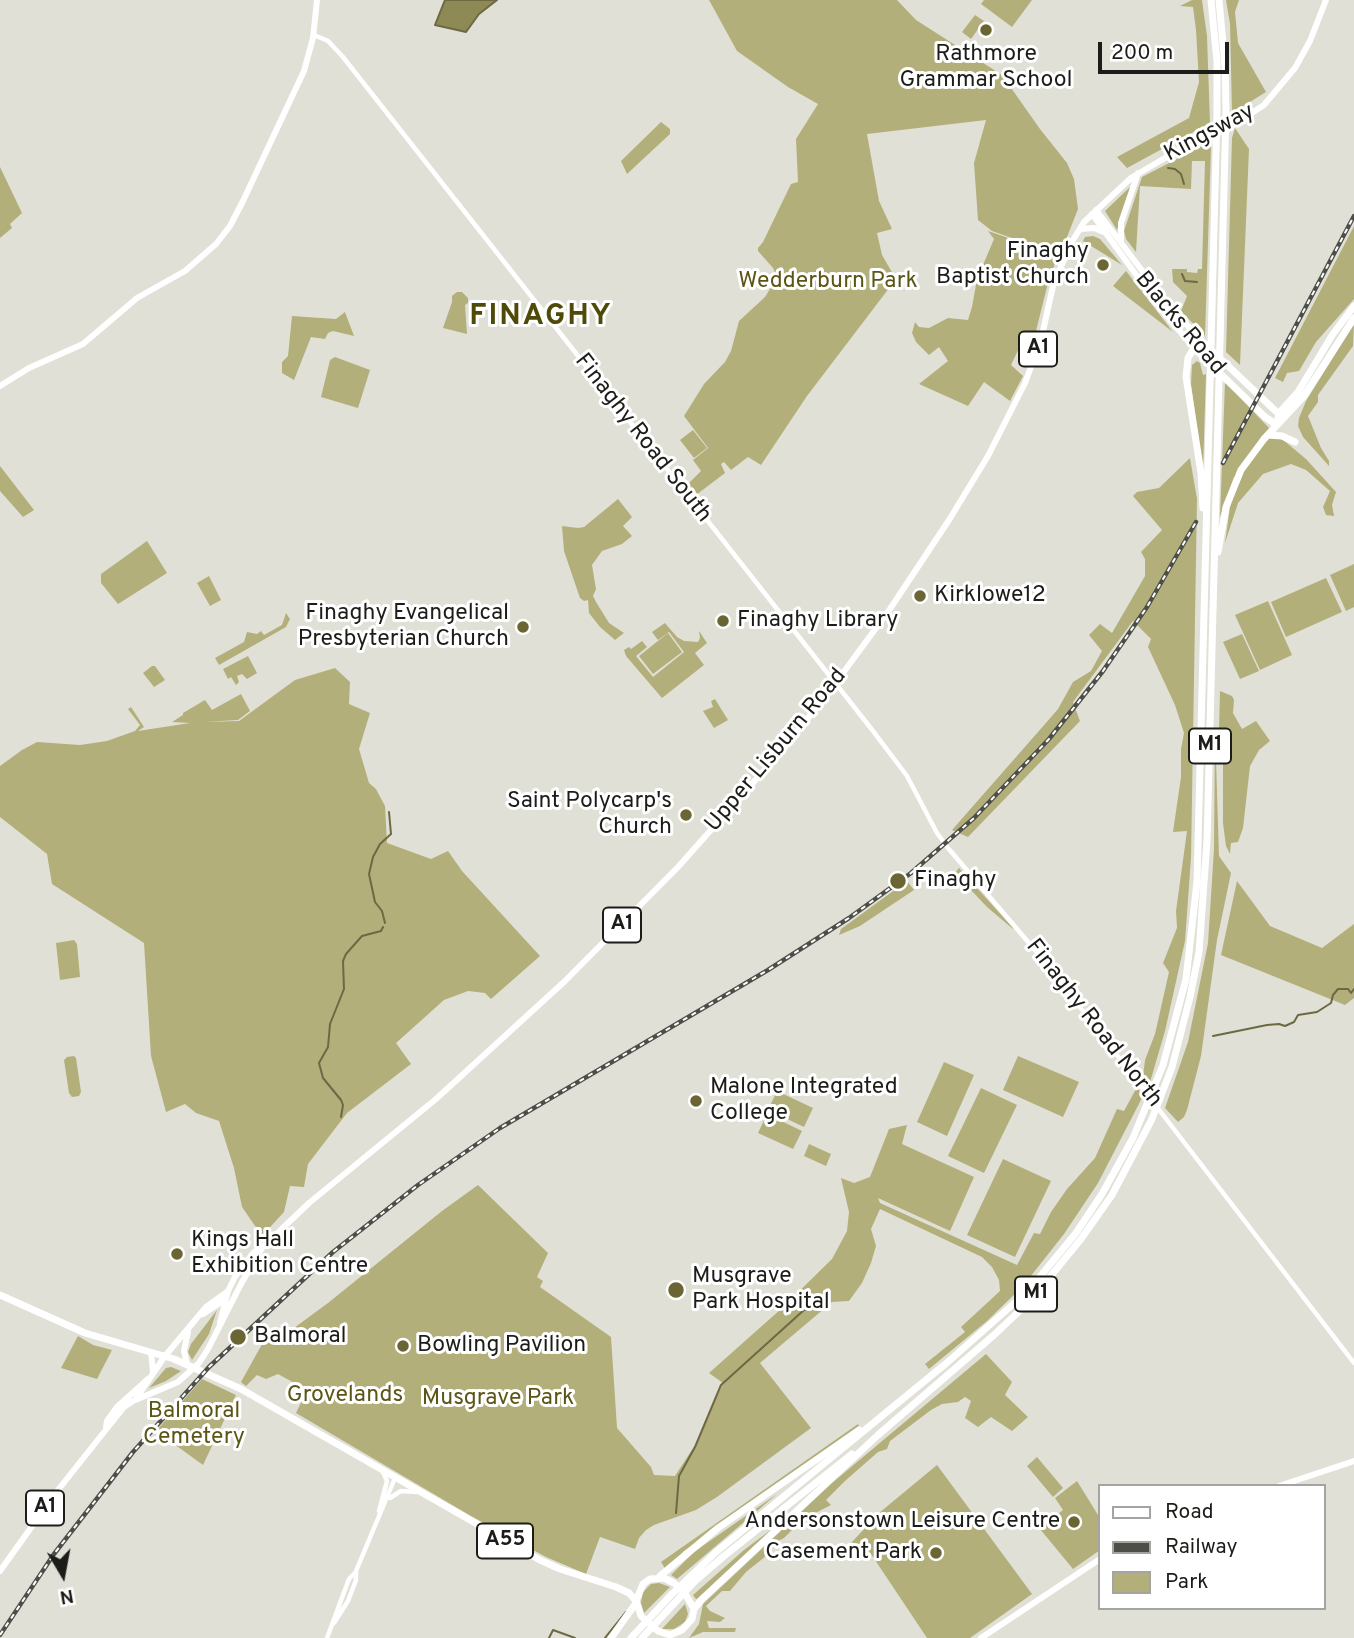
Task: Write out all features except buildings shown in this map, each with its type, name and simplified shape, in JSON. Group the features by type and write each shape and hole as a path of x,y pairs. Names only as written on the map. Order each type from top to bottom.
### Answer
{"highway":[{"name":"M1","path":"642,1638 693,1578 878,1435 994,1335 1049,1279 1112,1195 1152,1119 1163,1092 1191,997 1202,923 1210,746 1221,147 1211,0"},
{"name":"M1","path":"633,1636 693,1578 880,1417 990,1327 1044,1273 1096,1204 1123,1156 1156,1084 1179,1010 1191,953 1197,882 1210,374 1221,147 1226,111 1219,0"},
{"path":"1214,583 1228,498 1241,470 1277,425 1333,334 1354,306"},
{"path":"1281,416 1309,388 1354,318"},
{"path":"1203,709 1200,635 1202,483 1186,377 1188,358 1194,348 1205,344"},
{"name":"Blacks Road","path":"1205,344 1281,416"},
{"name":"Blacks Road","path":"1194,348 1277,425"},
{"path":"1267,400 1284,401 1307,377"},
{"path":"1268,435 1280,435 1296,442"},
{"name":"A55","path":"0,1295 85,1333 187,1364 241,1390 540,1560 629,1593 640,1614 663,1634 671,1636 682,1630 692,1619"},
{"name":"M1","path":"659,1577 718,1528 846,1437 880,1417"},
{"path":"685,1638 694,1609 878,1435"},
{"path":"659,1577 669,1579 680,1588 694,1609"},
{"name":"A55","path":"616,1587 642,1585 659,1577"},
{"path":"611,1638 636,1602 642,1585"}],"main road":[{"path":"0,386 15,375 83,344 137,298 186,271 216,244 230,226 295,94 314,35 317,0"},
{"name":"Kingsway","path":"1094,212 1138,173 1235,124 1264,105 1295,68 1310,41 1326,0"},
{"path":"1121,242 1121,223 1138,173"},
{"name":"Upper Lisburn Road","path":"262,1247 326,1189 455,1082 623,924 775,759 835,684 914,574 960,503 1000,434 1031,370 1053,286 1070,245 1094,212"},
{"name":"Blacks Road","path":"1094,212 1161,309 1194,348"},
{"name":"Blacks Road","path":"1094,212 1121,242 1175,313 1205,344"},
{"path":"1080,229 1094,228 1107,234"},
{"name":"A1","path":"0,1571 126,1406 165,1390 188,1374 198,1363 262,1247"},
{"name":"A1","path":"220,1323 228,1291 247,1261 262,1247"},
{"name":"A1","path":"200,1316 230,1297 237,1285 241,1284"},
{"name":"A1","path":"106,1429 107,1421 117,1407 148,1379 214,1299 228,1291"},
{"path":"187,1364 184,1351 188,1330"},
{"path":"151,1352 153,1372"},
{"name":"A1","path":"134,1401 148,1379"},
{"path":"1285,1484 1354,1461"},
{"path":"981,1638 1098,1560"}],"street":[{"name":"Finaghy Road South","path":"314,35 328,41 343,57 835,684"},
{"name":"Finaghy Road North","path":"835,684 907,776 937,833 959,862 1046,963 1354,1363"},
{"path":"378,1519 387,1481 382,1471"},
{"path":"384,1506 397,1480"},
{"path":"327,1638 349,1579 356,1572 397,1480"},
{"path":"390,1498 401,1491 421,1493"}],"green space":[{"name":"Wedderburn Park","path":"709,0 897,0 916,20 1002,75 1067,163 1074,179 1078,209 1060,255 992,231 978,220 974,163 986,120 867,134 879,201 892,229 877,233 882,255 896,279 807,396 761,465 748,457 731,470 724,462 721,464 725,473 696,495 688,484 701,471 693,460 708,448 684,416 704,384 725,362 731,351 739,321 765,297 773,284 776,275 758,248 791,184 798,182 796,139 818,104 788,87 737,51"},
{"path":"984,0 1032,0 1012,27 981,4"},
{"path":"1192,0 1202,0 1207,36 1210,123 1127,168 1117,157 1189,118 1199,82 1196,30 1193,7 1180,6"},
{"path":"1226,0 1239,0 1235,12 1238,43 1266,92 1232,113 1230,24"},
{"path":"975,15 984,21 971,39 962,32"},
{"path":"661,122 670,129 670,134 627,174 621,161"},
{"path":"1235,128 1249,149 1240,365 1226,352 1232,138"},
{"path":"1204,145 1211,147 1205,336 1181,311 1187,296 1173,282 1172,269 1187,269 1187,272 1197,273 1198,269 1202,269 1205,161 1192,161 1191,189 1140,186 1136,252 1126,239 1124,231 1142,177"},
{"path":"0,167 22,213 10,224 12,228 0,238"},
{"path":"1131,187 1117,230 1105,211"},
{"path":"1354,226 1354,299 1316,342 1299,371 1287,373 1283,382 1275,378"},
{"path":"988,231 1058,255 1032,347 1020,346 1011,365 1023,376 1010,401 984,382 968,406 919,384 948,361 939,347 929,355 916,342 912,333 915,322 919,327 929,328 948,318 968,320 977,279 994,239"},
{"path":"1085,237 1100,239 1122,265 1083,241"},
{"path":"1126,271 1173,332 1113,286"},
{"path":"462,292 468,298 465,305 467,334 443,328 452,296"},
{"path":"345,312 354,336 333,331 328,333 325,339 311,337 294,380 282,373 282,362 288,356 292,316 336,319"},
{"path":"1354,324 1353,346 1318,395 1318,402 1308,416 1329,466 1303,437 1298,426 1299,418 1306,401"},
{"path":"335,357 370,370 358,408 321,397 330,360"},
{"path":"1197,361 1203,375 1206,374 1203,470 1191,384 1192,365"},
{"path":"1225,382 1270,429 1306,459 1336,492 1332,505 1334,516 1326,515 1323,507 1330,491 1306,470 1291,464 1263,474 1238,503 1225,543 1230,507 1239,480 1234,477 1220,517"},
{"path":"693,430 707,448 694,458 680,440"},
{"path":"1190,458 1197,499 1191,858 1185,941 1165,1031 1148,1089 1142,1084 1145,1060 1155,1034 1169,972 1163,963 1177,928 1176,911 1187,831 1173,832 1184,733 1175,705 1148,647 1151,639 1133,621 1073,702 1080,721 968,837 952,830 1058,709 1073,682 1091,671 1102,651 1089,635 1100,624 1112,633 1145,576 1145,559 1141,552 1162,530 1133,496 1137,492 1159,488"},
{"path":"0,466 34,510 23,517 0,491"},
{"path":"618,499 632,517 623,526 632,536 622,544 602,551 592,565 596,589 593,596 609,623 624,633 615,640 589,613 588,600 580,598 564,551 562,526 584,527"},
{"path":"147,541 167,573 118,604 101,583 101,574"},
{"path":"1354,564 1354,607 1346,611 1330,575"},
{"path":"209,576 221,600 210,606 197,583"},
{"path":"1326,578 1342,612 1286,637 1271,602"},
{"path":"1268,601 1292,655 1260,670 1235,615"},
{"path":"286,613 290,619 286,627 219,665 215,658 244,642 247,632 257,634 261,631 264,635 282,625"},
{"path":"665,623 684,641 698,642 699,631 707,643 695,653 704,665 662,698 626,656 624,650 629,647 631,649 642,641 647,647 636,656 653,677 684,652 669,632 658,640 652,632"},
{"path":"668,633 682,652 653,674 639,656"},
{"path":"1242,634 1259,671 1240,679 1223,642"},
{"path":"248,656 257,673 247,679 242,674 237,676 239,682 236,685 231,677 228,679 223,669"},
{"path":"155,666 165,680 154,687 143,673"},
{"path":"335,668 350,682 349,704 370,713 359,749 369,783 376,789 385,806 387,843 431,859 448,851 462,871 540,956 491,999 485,993 468,991 444,1000 396,1043 411,1064 347,1113 308,1164 304,1187 290,1186 284,1212 262,1236 242,1207 234,1168 219,1121 196,1113 185,1104 166,1112 151,1056 144,943 52,884 47,854 0,817 0,766 37,742 80,745 107,741 135,731 140,725 128,709 131,707 144,727 138,731 190,723 172,722 205,700 212,710 241,694 250,711 238,720 204,722 239,721 295,680"},
{"path":"1220,691 1232,696 1233,713 1242,729 1256,721 1270,741 1259,750 1250,766 1243,828 1238,842 1231,843 1230,854 1226,846 1223,823"},
{"path":"715,699 728,720 714,728 703,711 713,707 711,701"},
{"path":"1215,729 1219,856 1231,873 1217,940 1201,1056 1187,1110 1178,1122 1165,1108 1188,1042 1208,943 1214,849"},
{"path":"959,868 1013,929 987,907 955,873"},
{"path":"907,881 914,890 860,926 839,935 841,929"},
{"path":"1237,881 1270,926 1322,948 1354,924 1354,998 1345,1005 1221,955"},
{"path":"74,940 77,944 80,977 60,980 56,943"},
{"path":"74,1056 81,1092 79,1096 72,1097 64,1060"},
{"path":"1018,1056 1079,1082 1063,1117 1003,1090"},
{"path":"944,1062 974,1075 947,1136 917,1122"},
{"name":"Musgrave Park","path":"1137,1087 1143,1096 1098,1183 1064,1234 1023,1286 987,1321 929,1369 925,1364 965,1332 961,1327 1000,1291 999,1280 982,1257 880,1209 871,1229 876,1246 871,1263 862,1283 849,1301 832,1302 760,1363 811,1428 696,1510 646,1530 635,1549 600,1537 586,1574 546,1557 471,1516 296,1413 307,1390 278,1374 266,1379 257,1375 246,1386 241,1382 266,1337 275,1342 478,1185 548,1253 537,1277 543,1281 540,1287 611,1337 617,1428 651,1467 654,1475 675,1476 697,1442 723,1383 709,1373 832,1259 847,1231 849,1212 841,1178 854,1183 870,1177 889,1129 907,1125 902,1144 974,1177 950,1231 878,1198 880,1203 1017,1265 1034,1233 1040,1234 1067,1189 1095,1158 1117,1109 1124,1111"},
{"path":"981,1088 1017,1105 984,1173 948,1156"},
{"path":"777,1091 813,1108 804,1127 768,1110"},
{"path":"767,1114 802,1131 793,1149 758,1133"},
{"path":"809,1144 831,1154 826,1166 804,1156"},
{"path":"1003,1159 1051,1181 1015,1257 967,1235"},
{"path":"217,1310 209,1334 192,1360 188,1352 191,1344"},
{"path":"78,1336 93,1345 112,1350 97,1379 61,1368"},
{"path":"986,1354 1012,1382 1005,1395 1028,1417 1012,1431 991,1417 978,1427 965,1418 971,1401 965,1397 958,1402 942,1404 931,1410 890,1441 887,1449 878,1452 845,1481 826,1500 831,1505 802,1520 784,1538 774,1543 766,1556 746,1572 730,1591 722,1591 706,1606 725,1618 720,1622 707,1621 709,1628 736,1628 735,1632 703,1632 689,1638 699,1624 703,1604 832,1483"},
{"path":"166,1368 181,1371 149,1388"},
{"name":"Balmoral Cemetery","path":"202,1379 236,1395 203,1465 156,1431"},
{"path":"858,1424 859,1426 684,1551 666,1570 661,1562"},
{"path":"1037,1457 1063,1488 1053,1497 1027,1466"},
{"name":"Casement Park","path":"937,1465 1032,1594 970,1638 927,1638 869,1551 859,1556 852,1542 879,1513"},
{"name":"Andersonstown Leisure Centre","path":"1077,1481 1098,1515 1098,1551 1073,1569 1040,1529 1063,1510 1055,1498"},
{"path":"777,1494 677,1579 671,1575 694,1552"},
{"path":"776,1526 699,1598 696,1599 693,1595"},
{"path":"659,1583 670,1587 644,1613 641,1603 643,1592 651,1584"},
{"path":"685,1604 688,1614 685,1622 674,1629 662,1629"}],"shaded area":[{"path":"445,0 497,0 479,14 466,32 435,25"}],"waterway":[{"path":"1168,168 1181,174 1184,184"},
{"path":"1182,274 1185,281 1197,282"},
{"path":"385,923 382,911 375,902 369,874 380,844 391,834 389,812"},
{"path":"341,1117 341,1100 323,1078 319,1063 328,1047 330,1024 344,989 343,961 346,954 362,936 381,931 383,927"},
{"path":"1213,1036 1267,1025 1285,1026 1294,1022 1298,1015 1317,1012 1331,1003 1338,989 1348,989 1351,993 1354,989"},
{"path":"676,1513 679,1476 695,1447 721,1385 804,1310 829,1306"},
{"path":"605,1638 626,1612"},
{"path":"549,1638 553,1630 575,1638"}],"railway":[{"path":"1223,463 1354,216"},
{"path":"0,1635 54,1554 133,1452 209,1367 333,1252 418,1185 500,1128 768,970 849,918 911,873 974,818 1049,739 1103,671 1147,607 1196,522"}],"place":[{"name":"Rathmore Grammar School","path":"986,30"},
{"name":"Finaghy Baptist Church","path":"1103,265"},
{"name":"Kirklowe12","path":"920,596"},
{"name":"Finaghy Library","path":"723,621"},
{"name":"Finaghy Evangelical Presbyterian Church","path":"523,627"},
{"name":"Saint Polycarp's Church","path":"686,815"},
{"name":"Finaghy","path":"898,881"},
{"name":"Malone Integrated College","path":"696,1101"},
{"name":"Kings Hall Exhibition Centre","path":"177,1254"},
{"name":"Musgrave Park Hospital","path":"676,1290"},
{"name":"Balmoral","path":"238,1337"},
{"name":"Bowling Pavilion","path":"403,1346"},
{"name":"Andersonstown Leisure Centre","path":"1074,1522"},
{"name":"Casement Park","path":"936,1553"}],"district":[{"name":"FINAGHY","path":"541,318"}],"park label":[{"name":"Grovelands","path":"345,1396"}]}
